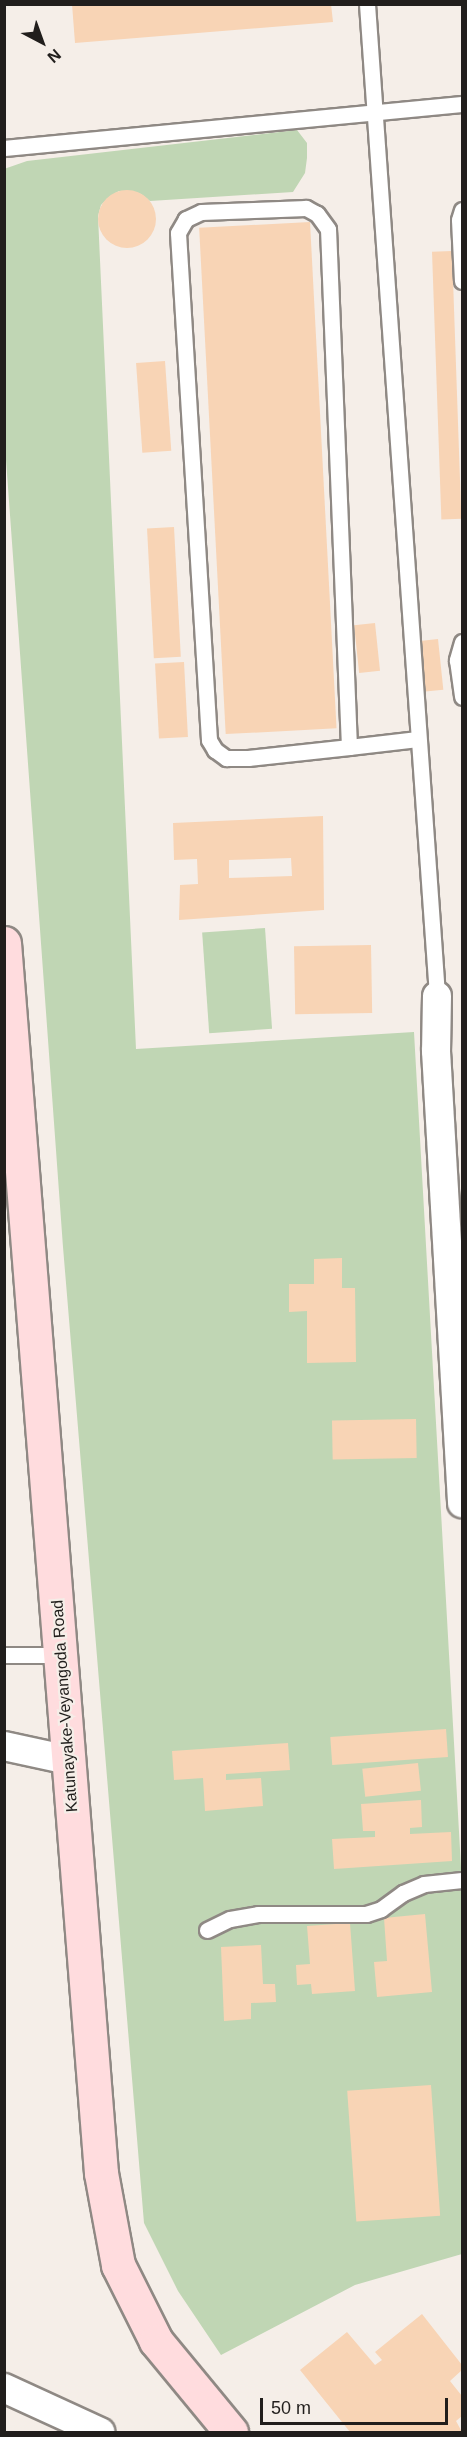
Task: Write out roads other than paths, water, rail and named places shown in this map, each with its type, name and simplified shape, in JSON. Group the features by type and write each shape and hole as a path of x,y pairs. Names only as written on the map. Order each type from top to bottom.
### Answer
{"main road":[{"name":"Katunayake-Veyangoda Road","path":"4,943 102,2173 118,2265 156,2341 231,2433"}],"street":[{"path":"437,996 436,1062 462,1503"},
{"path":"4,1746 69,1760"},
{"path":"4,2388 100,2433"}],"lane":[{"path":"367,4 437,996"},
{"path":"4,148 462,104"},
{"path":"349,747 328,229 317,214 306,208 201,212 186,219 178,233 209,740 215,750 226,758 349,747 418,739"},
{"path":"462,210 459,220 462,281"},
{"path":"462,642 457,660 462,697"},
{"path":"4,1655 62,1655"},
{"path":"207,1930 230,1918 258,1914 366,1914 381,1909 403,1893 424,1884 462,1881"}]}
